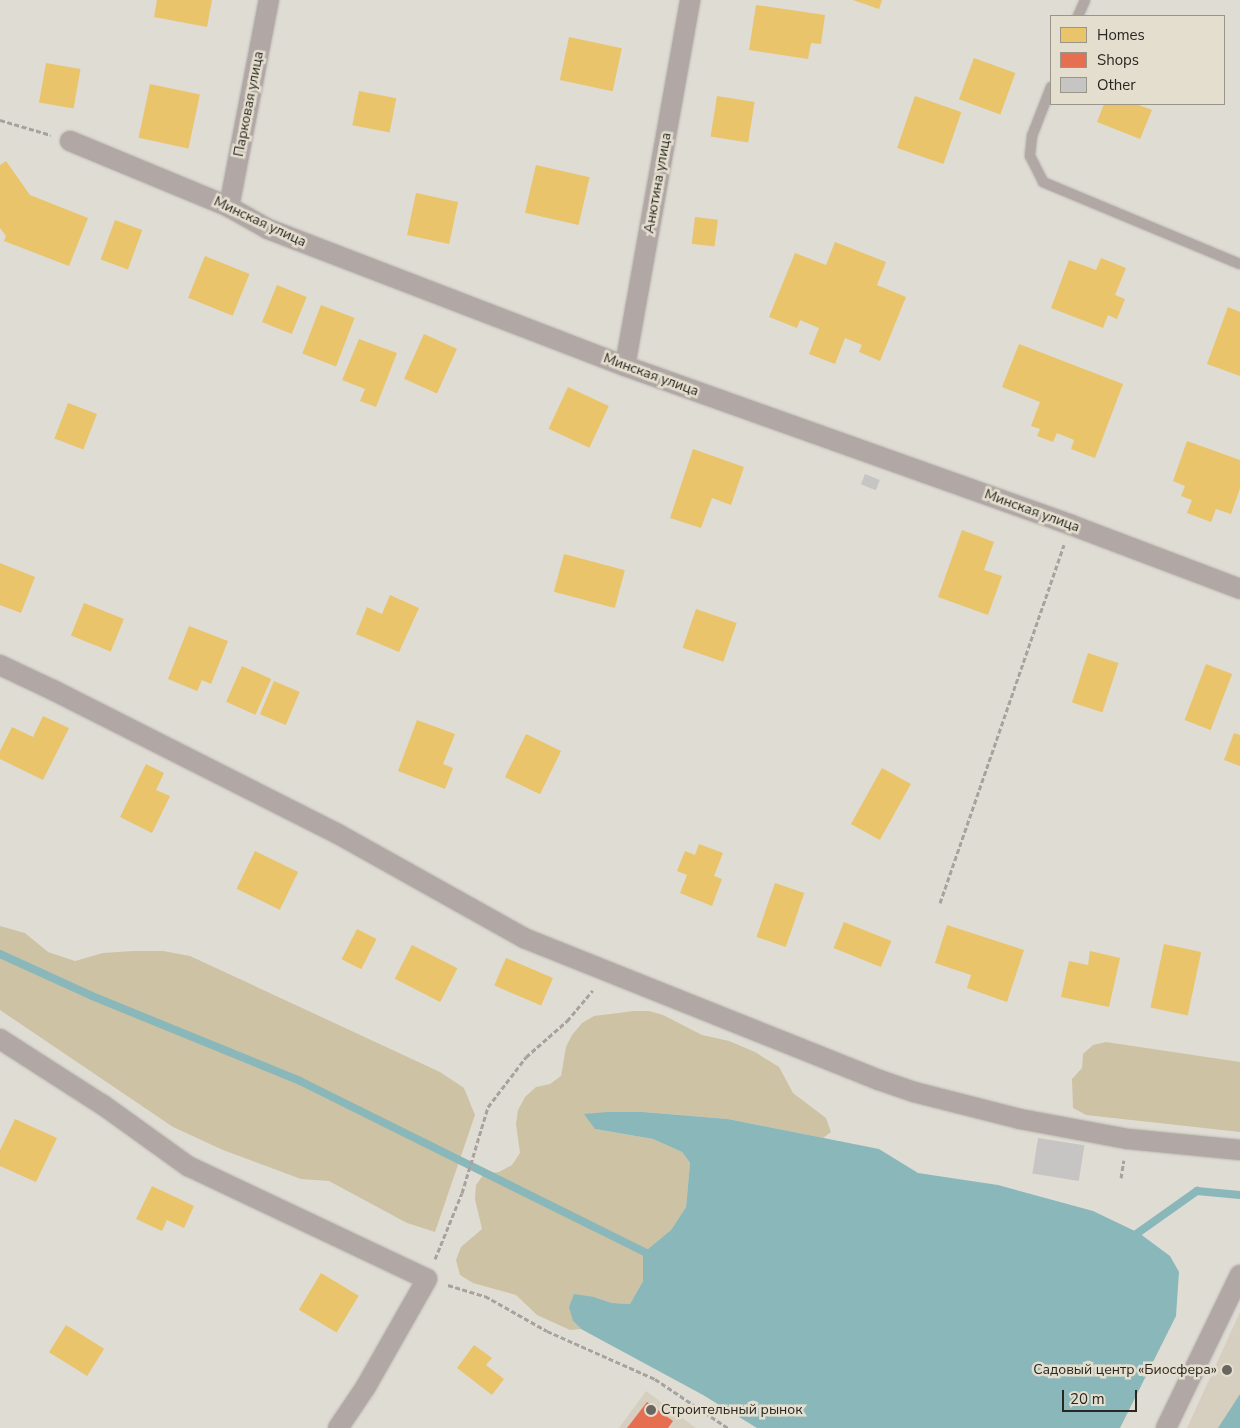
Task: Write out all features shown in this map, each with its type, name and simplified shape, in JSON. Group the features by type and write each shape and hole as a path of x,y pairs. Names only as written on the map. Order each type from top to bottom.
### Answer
{"street":[{"name":"Парковая улица","path":"229,207 269,0"},
{"name":"Анютина улица","path":"625,366 690,0"},
{"name":"Минская улица","path":"70,141 229,207 268,229 625,366 1071,525 1240,589"},
{"path":"0,665 338,834 524,938 879,1080 914,1092 1020,1119 1118,1138 1240,1150"},
{"path":"0,1039 103,1105 188,1166 427,1279 365,1388 338,1428"},
{"path":"1166,1428 1240,1275"}],"lane":[{"path":"1078,15 1085,0"},
{"path":"1050,89 1032,136 1030,156 1043,182 1240,264"}],"path":[{"path":"0,120 70,141"},
{"path":"940,903 1071,525"},
{"path":"610,971 567,1021 526,1057 488,1107 462,1193 427,1279 485,1296 547,1331 654,1379 728,1428"}],"shaded area":[{"path":"0,926 25,933 48,952 75,961 103,953 132,951 163,951 190,956 440,1072 464,1088 475,1115 435,1232 407,1223 329,1181 301,1179 223,1150 173,1127 0,1010"},
{"path":"649,1011 663,1015 702,1035 729,1041 755,1052 779,1067 793,1093 826,1118 831,1132 823,1138 728,1119 643,1112 607,1112 595,1129 653,1139 682,1152 690,1163 686,1207 671,1230 643,1253 643,1281 630,1304 612,1303 594,1297 573,1321 581,1329 570,1330 537,1315 516,1295 473,1283 460,1275 456,1260 461,1247 482,1229 475,1199 476,1185 484,1174 499,1172 512,1165 520,1153 516,1124 518,1110 525,1097 536,1087 550,1084 561,1076 566,1047 572,1035 582,1023 594,1016"},
{"path":"1106,1042 1240,1062 1240,1132 1086,1115 1073,1108 1072,1079 1082,1068 1083,1054 1093,1045"},
{"name":"Садовый центр «Биосфера»","path":"1240,1312 1240,1428 1187,1428"},
{"name":"Строительный рынок","path":"646,1391 696,1428 619,1428"}],"water":[{"path":"643,1112 728,1119 879,1149 918,1173 998,1185 1093,1211 1139,1233 1170,1256 1179,1272 1176,1316 1120,1428 757,1428 703,1395 581,1329 573,1321 569,1307 574,1294 594,1297 612,1303 630,1304 643,1281 643,1253 671,1230 686,1207 690,1163 682,1152 653,1139 595,1129 584,1114"},
{"path":"1240,1394 1240,1428 1218,1428"}],"building: Homes":[{"path":"157,0 212,0 207,27 154,17"},
{"path":"853,0 882,0 879,9"},
{"path":"756,5 825,15 821,44 811,43 808,59 749,50"},
{"path":"569,37 622,48 613,91 560,80"},
{"path":"974,58 1015,73 1000,114 959,99"},
{"path":"46,63 80,69 74,108 39,102"},
{"path":"150,84 200,95 188,148 139,138"},
{"path":"359,91 396,98 390,133 352,125"},
{"path":"717,96 755,102 748,142 711,136"},
{"path":"915,96 961,112 943,164 897,148"},
{"path":"1104,105 1139,105 1152,110 1140,139 1097,122"},
{"path":"6,161 30,195 88,218 69,266 4,241 6,236 0,228 0,165"},
{"path":"536,165 590,177 579,225 525,213"},
{"path":"416,193 458,202 449,244 407,235"},
{"path":"695,217 718,220 715,247 692,244"},
{"path":"115,220 142,230 128,269 101,259"},
{"path":"835,242 886,262 877,285 906,297 880,361 859,352 862,345 845,338 835,364 809,354 819,328 800,320 797,328 769,317 795,253 826,265"},
{"path":"205,256 250,274 233,316 188,298"},
{"path":"1101,258 1126,268 1115,295 1125,299 1117,319 1108,315 1103,328 1051,308 1069,260 1096,270"},
{"path":"277,285 307,297 292,334 262,322"},
{"path":"321,305 355,318 336,366 302,354"},
{"path":"1228,307 1240,312 1240,376 1207,364"},
{"path":"424,334 457,349 437,393 404,379"},
{"path":"359,339 397,353 376,407 360,401 365,389 342,380"},
{"path":"1019,344 1123,384 1095,458 1071,449 1074,440 1057,433 1053,442 1037,436 1040,429 1031,426 1040,402 1002,387"},
{"path":"568,387 609,406 589,448 549,429"},
{"path":"68,403 97,414 83,450 54,438"},
{"path":"1187,441 1240,460 1240,488 1231,514 1216,509 1211,522 1187,513 1192,500 1181,496 1185,486 1173,481"},
{"path":"693,449 744,467 731,505 712,498 701,528 670,518"},
{"path":"962,530 994,542 984,570 1002,576 988,615 938,597"},
{"path":"564,554 625,570 615,608 554,592"},
{"path":"0,563 35,577 21,613 0,605"},
{"path":"390,595 419,608 399,652 356,634 367,607 382,614"},
{"path":"84,603 124,619 111,652 71,635"},
{"path":"696,609 737,623 723,662 683,648"},
{"path":"189,626 228,641 211,684 202,680 197,691 168,679"},
{"path":"1088,653 1118,663 1102,712 1072,702"},
{"path":"1206,664 1232,674 1211,730 1184,720"},
{"path":"242,666 271,679 255,715 226,702"},
{"path":"274,681 300,692 286,725 260,714"},
{"path":"43,716 69,728 43,780 0,759 0,751 12,727 33,737"},
{"path":"417,720 455,734 443,764 453,768 445,789 398,771"},
{"path":"1234,733 1240,735 1240,766 1224,760"},
{"path":"526,734 561,751 540,794 505,777"},
{"path":"146,764 164,773 156,790 170,796 152,833 120,817"},
{"path":"882,768 911,784 880,840 851,824"},
{"path":"699,844 723,853 714,876 722,879 712,906 680,893 687,875 677,871 685,851 695,855"},
{"path":"255,851 298,872 280,910 237,889"},
{"path":"775,883 804,893 786,947 756,937"},
{"path":"844,922 891,941 881,967 834,948"},
{"path":"947,925 1024,950 1007,1002 967,988 971,975 935,963"},
{"path":"357,929 377,939 361,969 342,959"},
{"path":"1164,944 1201,952 1188,1015 1150,1008"},
{"path":"412,945 457,968 440,1002 395,979"},
{"path":"1090,951 1120,958 1109,1007 1061,997 1069,961 1088,965"},
{"path":"506,958 553,978 541,1006 494,986"},
{"path":"15,1119 57,1138 36,1182 0,1166 0,1150"},
{"path":"152,1186 194,1206 184,1228 167,1220 162,1231 136,1219"},
{"path":"321,1273 359,1296 337,1333 299,1310"},
{"path":"66,1325 104,1349 87,1376 49,1352"},
{"path":"474,1345 492,1358 486,1365 504,1379 492,1395 457,1368"}],"building: Shops":[{"path":"647,1402 673,1421 668,1428 627,1428"}],"building: Other":[{"path":"865,474 880,480 876,490 861,484"},
{"path":"1038,1138 1084,1145 1079,1181 1032,1174"}],"waterway":[{"path":"0,954 92,996 300,1081 652,1256"},
{"path":"1132,1237 1197,1191 1240,1195"}],"place":[{"name":"Садовый центр «Биосфера»","path":"1227,1370"},
{"name":"Строительный рынок","path":"651,1410"}]}
